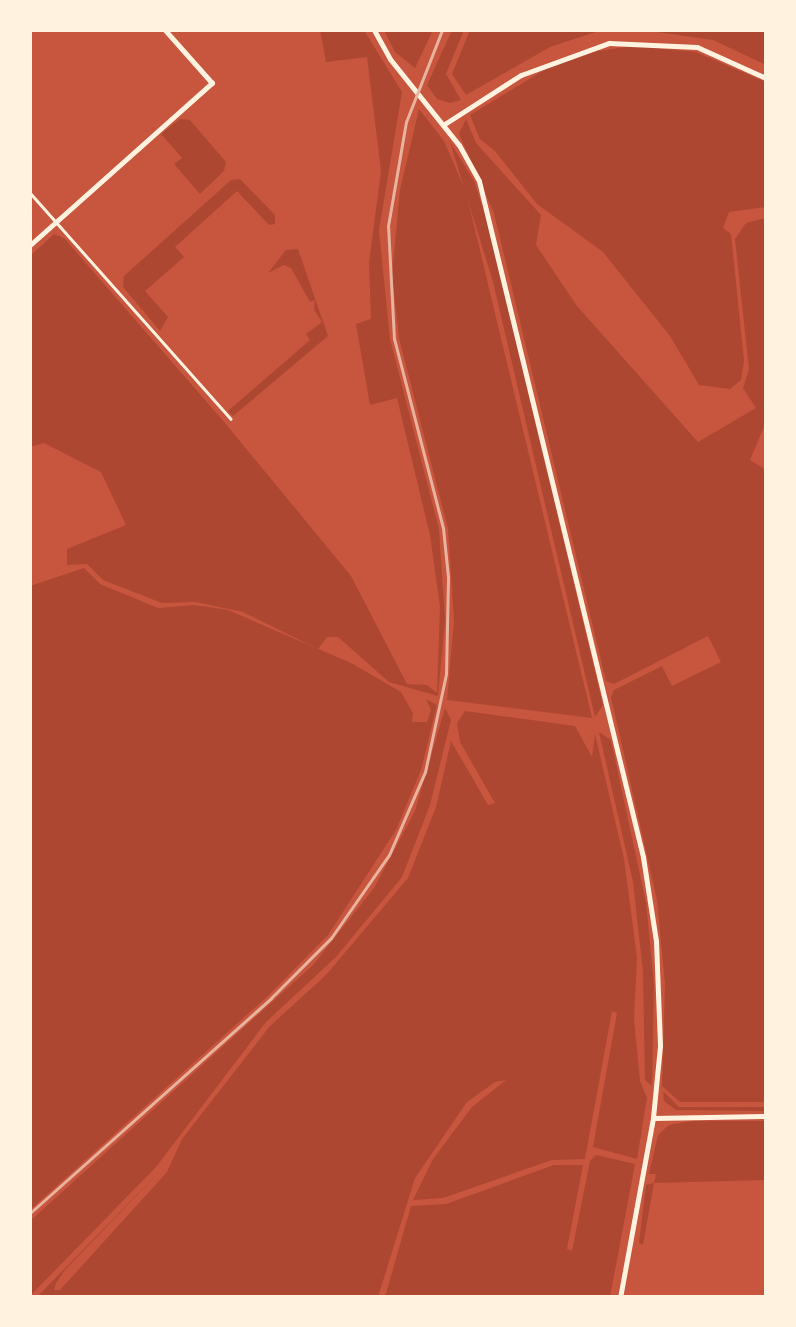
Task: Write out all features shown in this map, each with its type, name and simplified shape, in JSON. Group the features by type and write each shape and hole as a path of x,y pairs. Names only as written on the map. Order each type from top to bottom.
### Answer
{"street":[{"path":"30,245 212,83 165,30"},
{"path":"374,30 397,68 468,160 489,213 643,857 660,984 653,1118 620,1297"},
{"path":"443,125 521,75 609,43 697,47 766,78"},
{"path":"653,1118 766,1116"}],"lane":[{"path":"30,193 231,419"}],"shaded area":[{"path":"320,30 364,30 402,92 379,230 390,339 439,529 445,620 438,696 389,682 338,637 327,637 318,649 243,612 195,602 162,603 103,580 87,564 67,565 67,549 126,525 101,472 44,443 30,447 30,256 54,234 64,238 225,423 351,576 407,684 427,685 437,693 440,606 430,535 397,398 370,405 356,324 371,319 369,263 381,171 367,57 326,62"},
{"path":"384,30 433,30 415,68 395,52"},
{"path":"452,30 464,30 446,74 461,100 450,103 437,99 427,85"},
{"path":"470,30 631,30 596,32 550,47 466,95 452,74"},
{"path":"643,30 766,30 766,65 713,40"},
{"path":"634,46 696,52 766,82 766,207 729,212 723,228 731,234 744,361 741,380 730,389 699,385 670,336 603,252 537,204 495,151 480,139 470,115 549,67 591,52"},
{"path":"419,109 444,141 466,192 592,718 447,700 454,621 448,529 399,338 392,275 400,190"},
{"path":"180,119 190,120 226,162 224,171 200,194 174,164 182,158 161,134"},
{"path":"466,119 476,143 541,215 536,245 577,306 698,442 756,408 743,388 749,369 735,239 746,223 766,218 766,422 750,460 766,470 766,1102 680,1102 662,1086 665,984 657,900 611,697 614,690 662,666 672,686 721,662 708,636 614,684 606,681 494,213 459,134"},
{"path":"450,142 474,181 485,214 603,705 595,717 493,282"},
{"path":"240,179 275,215 275,224 269,225 237,191 175,247 184,257 145,291 168,317 160,331 123,287 124,276 231,180"},
{"path":"298,249 328,336 233,416 228,411 310,340 306,334 322,322 314,310 315,300 310,302 291,268 284,265 268,273 286,250"},
{"path":"84,568 100,584 158,608 195,605 228,610 351,663 401,692 413,713 412,722 427,722 431,710 426,699 437,705 421,770 396,830 328,935 270,994 30,1210 30,586"},
{"path":"445,708 451,720 430,805 402,877 336,957 266,1022 156,1167 30,1296 30,1221 313,965 374,888 415,811"},
{"path":"465,711 575,726 592,757 595,734 624,859 637,958 634,1019 640,1081 647,1098 637,1159 593,1147 617,1013 612,1011 585,1159 552,1160 443,1198 413,1200 433,1159 472,1107 506,1080 495,1082 467,1102 415,1178 378,1297 37,1297 162,1169 65,1270 54,1290 60,1290 167,1172 182,1139 270,1026 326,975 408,878 436,807 451,741 488,805 495,803 460,742 457,723"},
{"path":"599,732 611,740 646,903 654,984 652,1086 645,1080 643,972 633,882"},
{"path":"663,1091 679,1107 766,1107 766,1111 676,1110 664,1101"},
{"path":"692,1121 766,1121 766,1180 654,1183 656,1174 649,1174 658,1135 669,1125"},
{"path":"596,1155 635,1164 610,1297 385,1297 411,1206 446,1204 554,1165 583,1165 567,1249 572,1251 590,1161"},
{"path":"654,1183 643,1245 639,1243 646,1185"}],"railway":[{"path":"30,1213 271,998 331,938 389,855 425,772 446,674 448,577 443,528 394,339 388,226 406,122 442,30"}]}
